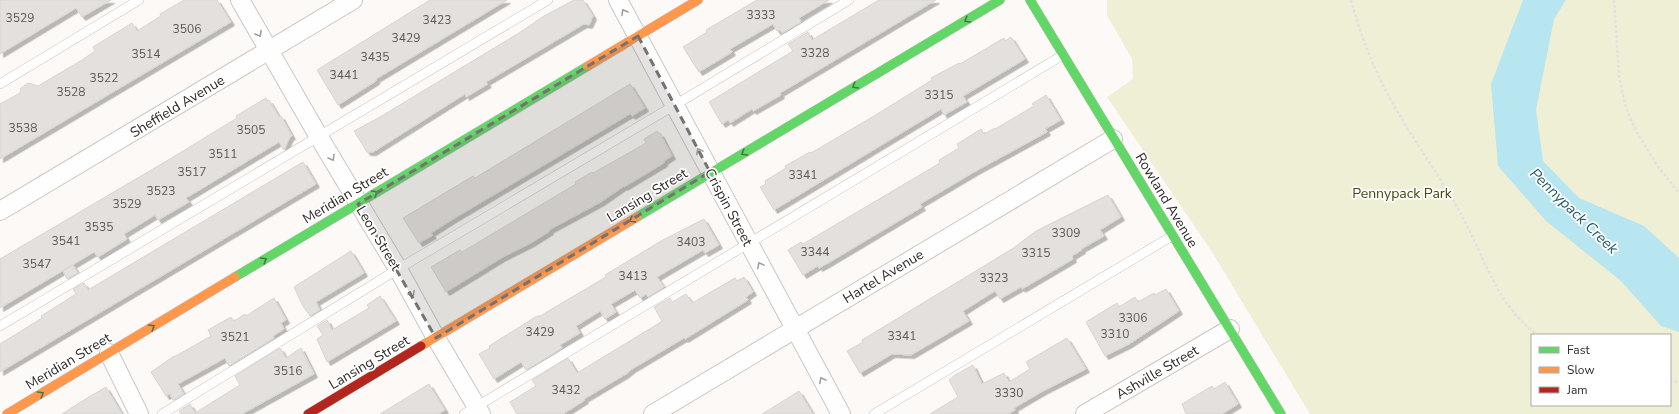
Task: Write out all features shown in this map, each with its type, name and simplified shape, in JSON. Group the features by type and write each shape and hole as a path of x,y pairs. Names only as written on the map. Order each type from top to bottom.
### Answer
{"street":[{"name":"Leon Street","path":"240,0 358,204 398,269 436,338 473,412"},
{"name":"Sheffield Avenue","path":"0,211 353,0"},
{"name":"Crispin Street","path":"618,0 841,414"},
{"name":"Meridian Street","path":"7,414 698,0"},
{"name":"Lansing Street","path":"308,414 710,172 1000,0"},
{"name":"Rowland Avenue","path":"1030,0 1281,414"},
{"name":"Hartel Avenue","path":"652,414 1113,139"},
{"name":"Ashville Street","path":"1085,414 1230,329"},
{"path":"109,353 139,414"}],"lane":[{"path":"0,84 139,0"},
{"path":"0,326 548,0"},
{"path":"162,414 398,269 675,106 849,0"},
{"path":"473,412 1063,55"},
{"path":"874,414 1172,236"}],"path":[{"path":"1350,0 1358,28 1398,114 1465,222 1486,270 1514,314 1537,334"},
{"path":"1614,0 1620,76 1625,105 1636,132 1657,165 1679,193"}],"highlighted area":[{"path":"638,36 710,172 436,338 358,204"}],"green space":[{"name":"Pennypack Park","path":"1107,0 1679,0 1679,414 1310,414 1212,252 1107,97 1133,79 1132,59 1107,15"}],"water":[{"name":"Pennypack Creek","path":"1523,0 1566,0 1554,19 1536,110 1543,161 1579,198 1644,226 1679,258 1679,332 1661,326 1621,281 1546,221 1498,166 1491,84"}],"building":[{"path":"0,0 111,0 82,17 76,8 0,54"},
{"path":"184,0 217,0 231,22 0,159 0,104 20,93 21,88 28,83 38,86 82,60 95,51 93,47 132,23 137,31 161,16 160,14"},
{"path":"430,0 507,0 376,79 376,81 338,105 317,70"},
{"path":"574,0 583,0 593,16 589,25 584,24 486,82 488,84 466,97 465,94 373,152 367,152 354,131 380,117 519,33 544,16"},
{"path":"757,0 829,0 799,18 801,22 782,33 780,30 777,31 773,24 730,49 732,52 699,72 683,47 707,32 706,30"},
{"path":"879,0 936,0 780,93 781,95 753,111 752,109 730,123 728,120 722,124 709,102 793,51 788,44 808,32 812,40"},
{"path":"1011,37 1025,59 963,96 967,102 944,115 941,109 774,210 760,187 766,184 765,181 786,168 785,166 810,152 811,153 874,116 932,80 931,78 959,63 960,64 1004,38 1005,41"},
{"path":"630,84 645,108 632,116 630,114 453,219 431,233 433,235 419,243 403,218 473,176 475,178"},
{"path":"1046,95 1061,120 1045,129 1047,132 974,172 920,204 922,207 828,263 819,268 818,266 803,275 788,250 801,242 803,244 940,163 939,160 959,148 957,144 981,129 984,134 995,129 1034,106 1032,104"},
{"path":"266,98 267,101 269,100 279,117 281,116 292,136 290,137 284,150 279,142 186,198 189,202 158,220 155,215 124,234 127,239 98,257 94,252 0,308 0,259 175,156 237,118 236,116"},
{"path":"657,131 659,134 660,133 672,156 664,161 664,163 624,186 601,202 549,230 550,231 531,243 503,257 446,292 431,267 460,250 462,252 576,184 575,182 646,143 644,139"},
{"path":"303,162 316,184 0,372 0,344 42,318 41,316 76,294 73,289 84,283 88,290"},
{"path":"1108,195 1121,217 1100,230 1104,236 1081,249 1082,250 1072,256 1073,259 1022,289 1021,287 1000,299 995,291 963,311 969,321 911,355 892,354 860,373 847,351 863,342 862,340 1012,249 1036,231"},
{"path":"704,219 719,245 705,253 703,250 657,277 664,287 648,297 646,294 640,298 635,290 611,304 616,312 605,319 600,311 576,326 580,333 560,345 562,348 526,370 521,362 494,379 479,354 490,348 489,346 537,316 540,316 606,277 605,275 661,241"},
{"path":"351,251 364,273 316,302 320,310 310,316 303,306 294,287"},
{"path":"73,265 78,273 67,279 63,271"},
{"path":"744,277 753,292 746,297 748,300 685,339 684,338 632,369 563,414 517,414 510,402 536,386 532,380 568,358 577,373 661,322 662,321 654,307 670,298 672,302 686,294 692,303 735,278 737,281"},
{"path":"1166,289 1179,311 1129,344 1105,356 1086,322 1117,303 1119,307 1135,297 1138,302 1154,293 1155,295"},
{"path":"380,296 396,321 327,362 317,339 323,335 317,326 327,320 332,330 369,308 367,305"},
{"path":"274,298 286,320 281,323 284,329 273,336 274,338 229,366 225,358 178,384 184,394 173,400 170,394 166,396 151,372 174,356 211,336 208,330 231,317 234,321 245,314 246,316"},
{"path":"1067,338 1086,369 1043,391 1014,408 1015,410 1008,414 930,414 958,397 949,380 973,365 982,384 1004,373 1009,382 1030,369 1026,362"},
{"path":"280,348 286,358 301,348 314,374 242,414 181,414 179,411 190,404 195,413 240,385 235,376"},
{"path":"1225,382 1238,404 1222,414 1186,414 1182,404 1212,386 1214,389"},
{"path":"429,384 445,410 438,414 380,414"},
{"path":"106,387 122,414 62,414 84,400"},
{"path":"799,391 813,414 762,414 788,398"}],"traffic: fast":[{"path":"637,217 1000,0"},
{"path":"1030,0 1281,414"},
{"path":"235,277 588,66"}],"traffic: slow":[{"path":"588,66 698,0"},
{"path":"421,346 637,217"},
{"path":"7,414 235,277"}],"traffic: jam":[{"path":"308,414 421,346"}]}
